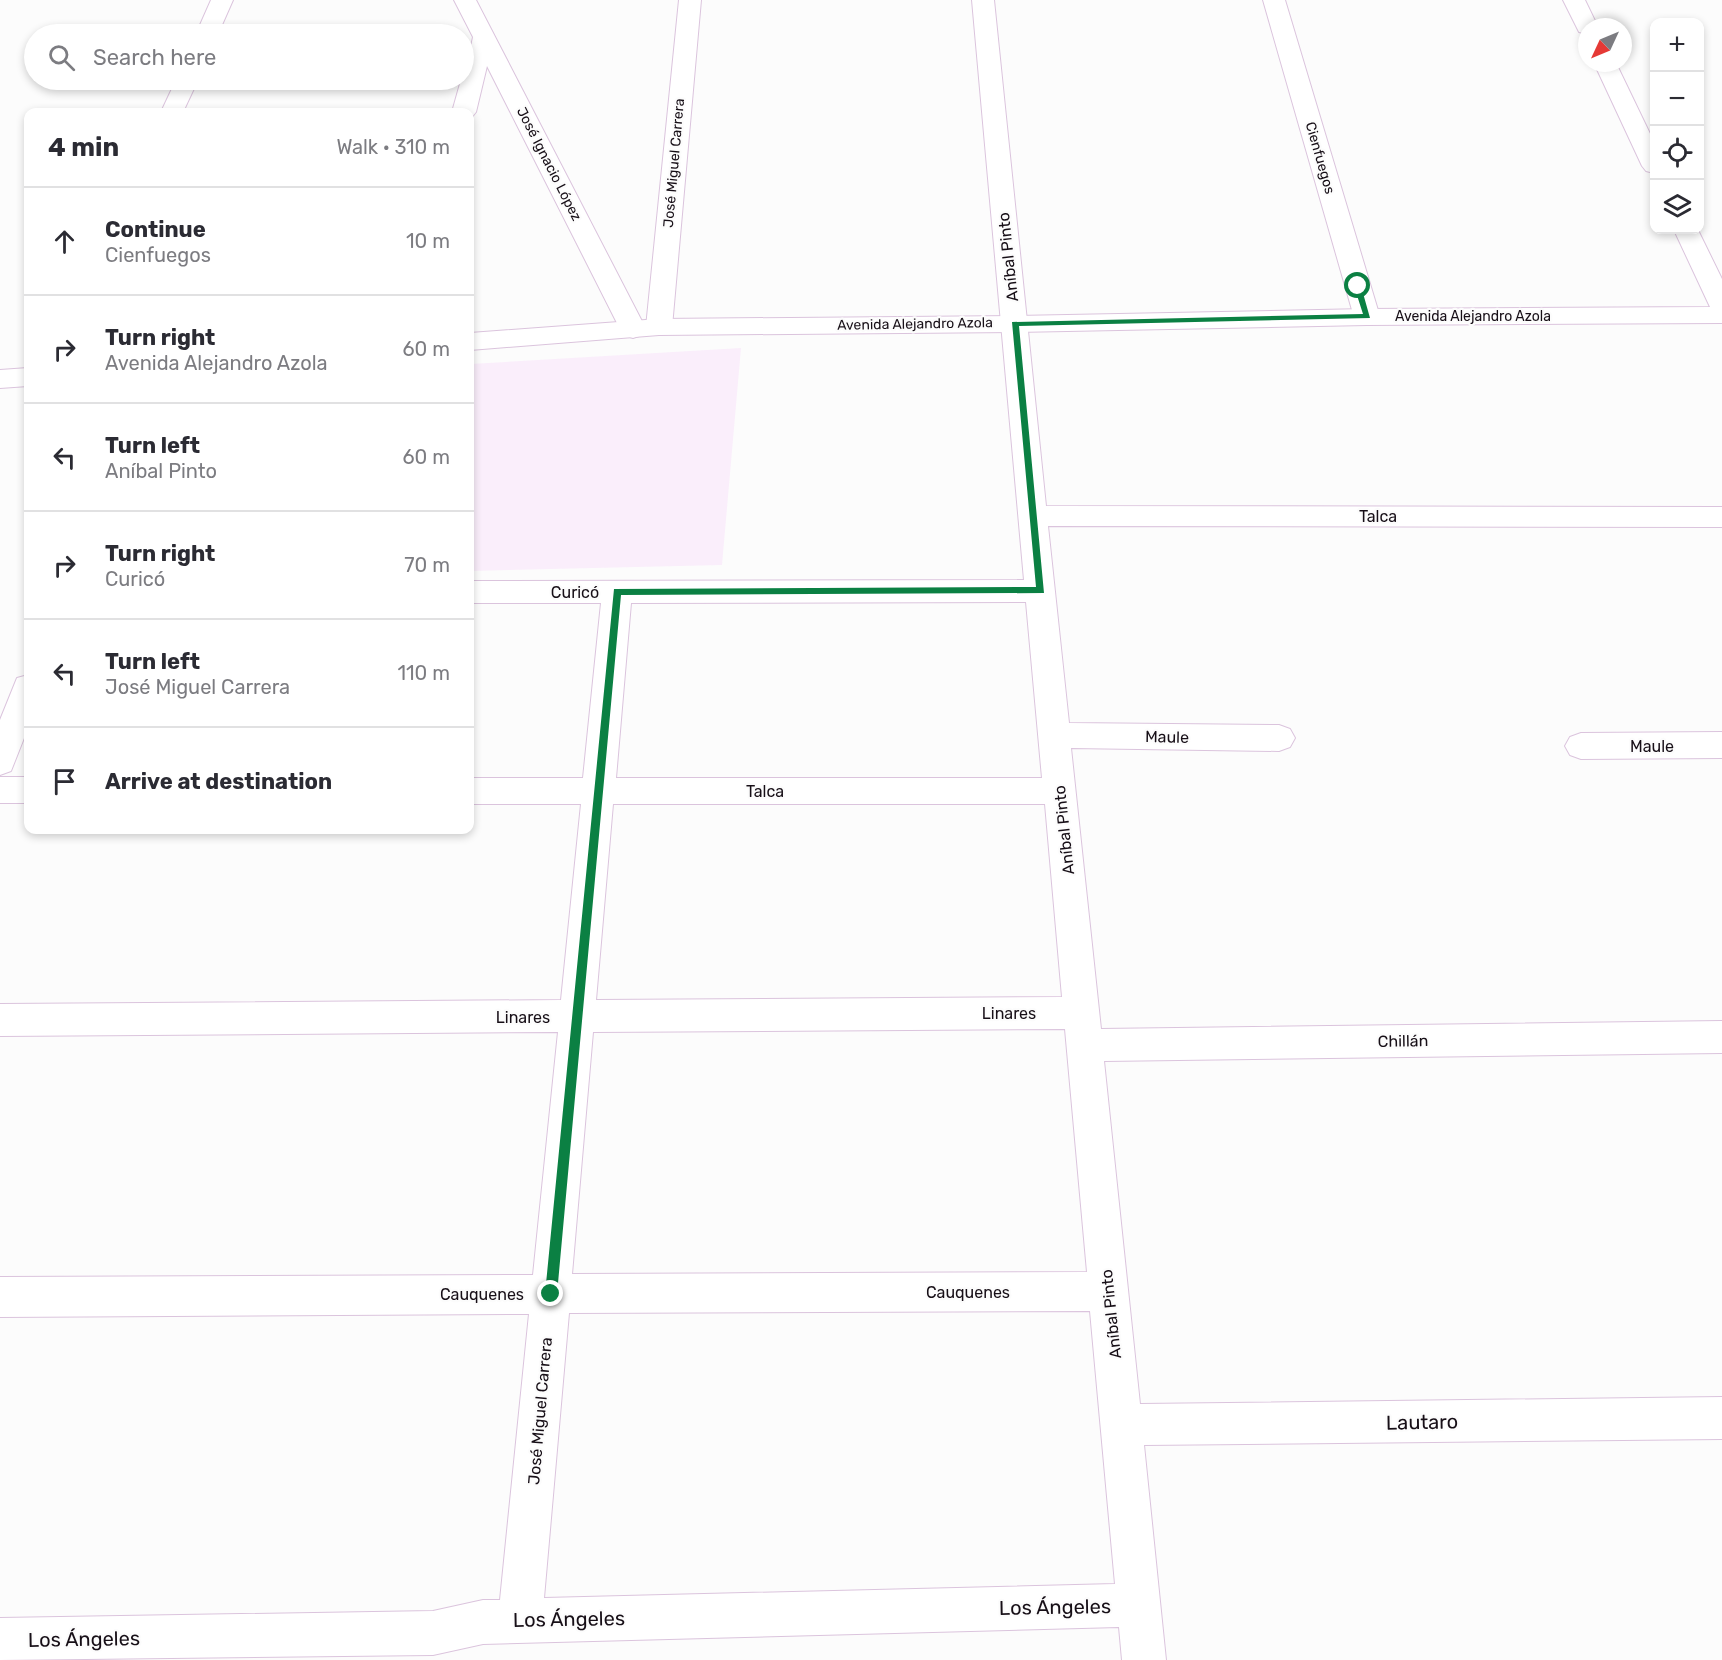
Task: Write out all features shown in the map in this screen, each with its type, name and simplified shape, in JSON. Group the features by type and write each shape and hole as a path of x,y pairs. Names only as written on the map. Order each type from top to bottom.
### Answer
{"street":[{"path":"211,24 222,0"},
{"name":"José Ignacio López","path":"465,0 633,329"},
{"name":"José Miguel Carrera","path":"659,327 690,0"},
{"name":"Aníbal Pinto","path":"983,0 1144,1660"},
{"name":"Cienfuegos","path":"1274,0 1367,317"},
{"path":"1574,0 1583,18"},
{"path":"474,74 484,37"},
{"path":"1609,72 1650,158"},
{"path":"174,108 182,90"},
{"path":"465,108 470,90"},
{"path":"1688,234 1722,305"},
{"name":"Avenida Alejandro Azola","path":"474,342 659,327 1015,324 1367,317 1722,315"},
{"path":"0,379 24,377"},
{"name":"Talca","path":"1034,516 1722,517"},
{"name":"Curicó","path":"474,592 1041,591"},
{"name":"José Miguel Carrera","path":"520,1620 617,592"},
{"path":"0,761 24,698"},
{"name":"Maule","path":"1055,735 1279,738"},
{"name":"Maule","path":"1581,746 1722,745"},
{"path":"0,790 24,790"},
{"name":"Talca","path":"474,791 1060,791"},
{"name":"Linares","path":"0,1020 577,1016 1083,1029"},
{"name":"Chillán","path":"1083,1029 1722,1037"},
{"name":"Cauquenes","path":"0,1297 1109,1291"},
{"name":"Lautaro","path":"1122,1425 1722,1418"},
{"name":"Los Ángeles","path":"0,1640 433,1633 483,1622 520,1620 1139,1605"}],"shaded area":[{"path":"741,348 722,565 474,571 474,364"}],"route":[{"path":"551,1294 617,592 1041,591 1015,324 1367,317 1358,286"}]}
